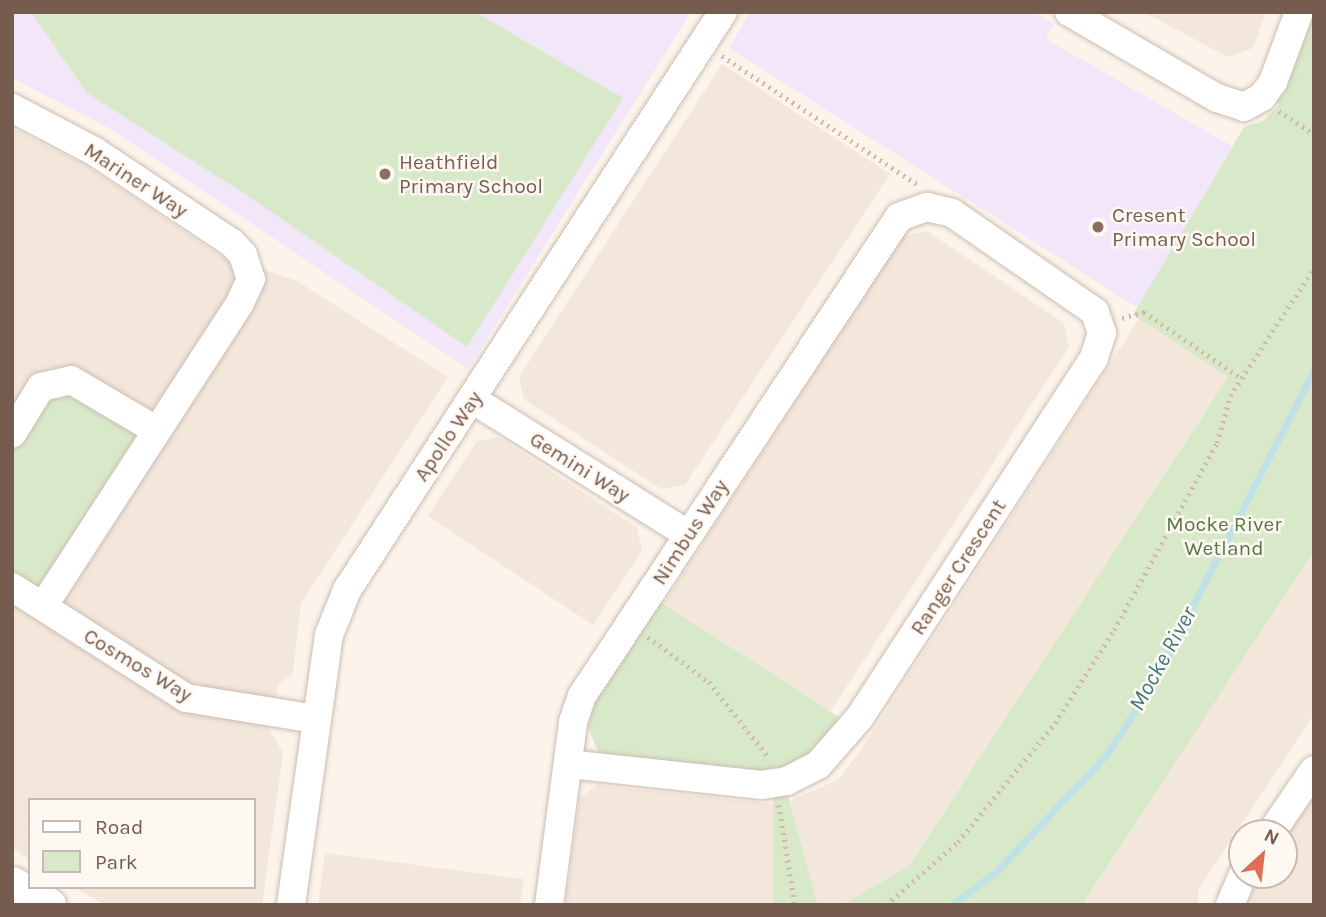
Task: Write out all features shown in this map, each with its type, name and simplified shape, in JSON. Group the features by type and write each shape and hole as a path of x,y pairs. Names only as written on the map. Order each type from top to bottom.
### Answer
{"street":[{"name":"Apollo Way","path":"291,905 329,635 346,590 723,12"},
{"path":"1069,12 1217,98 1244,107 1257,101 1298,12"},
{"name":"Mariner Way","path":"12,108 142,182 232,243 249,266 251,278 240,303 156,430"},
{"path":"927,206 952,214 1087,303 1101,323"},
{"name":"Nimbus Way","path":"549,905 573,722 582,696 886,235 907,212 927,206"},
{"name":"Ranger Crescent","path":"569,764 733,785 781,782 818,765 860,718 1094,358 1101,346 1101,323"},
{"path":"12,434 41,387 71,380 156,430 43,606"},
{"name":"Gemini Way","path":"472,399 687,534"},
{"name":"Cosmos Way","path":"12,587 186,698 316,719"},
{"path":"1281,819 1314,770"},
{"path":"12,884 48,905"},
{"path":"1230,905 1237,889"}],"path":[{"path":"704,44 921,187 927,206"},
{"path":"1257,101 1314,134"},
{"path":"886,905 958,842 1055,723 1114,630 1210,454 1230,396 1314,268"},
{"path":"1101,323 1144,312 1241,379"},
{"path":"630,623 709,682 781,782 795,905"}],"shaded area":[{"name":"Heathfield Primary School","path":"12,12 691,12 468,369 111,129 12,78"},
{"name":"Cresent Primary School","path":"750,12 1033,12 1054,24 1046,39 1232,146 1138,308 729,48"},
{"path":"1266,12 1253,48 1228,57 1147,14"},
{"path":"722,64 890,174 685,485 661,489 524,399 519,377"},
{"path":"12,128 85,165 219,255 297,281 448,377 301,603 293,673 278,685 269,729 283,753 262,905 106,905 77,889 256,889 256,798 28,798 28,859 12,848"},
{"path":"927,231 1064,323 1069,347 830,712 664,603 903,236"},
{"path":"1139,319 1228,377 909,866 842,905 818,905 790,801 839,779 860,751"},
{"path":"499,437 637,528 642,551 593,625 428,516 477,441"},
{"path":"1314,551 1314,714 1245,819 1228,819 1228,844 1198,890 1198,905 1082,905"},
{"path":"1314,770 1314,905 1230,905 1237,889 1298,889 1298,819 1291,819"},
{"path":"597,785 773,804 774,905 565,905 580,798"},
{"path":"325,853 524,879 520,905 318,905"}],"green space":[{"name":"Heathfield Primary School","path":"31,12 475,12 623,98 467,347 257,202 87,93"},
{"name":"Mocke River Wetland","path":"1309,12 1314,12 1314,551 1082,905 842,905 909,866 1228,377 1133,315 1244,127 1263,121 1279,105 1276,102"},
{"path":"56,381 156,430 43,606 12,587 12,434"},
{"path":"658,600 845,721 819,750 772,773 611,758 598,751 588,727 594,700"},
{"path":"787,792 818,905 774,905 773,795"}],"waterway":[{"name":"Mocke River","path":"952,905 997,871 1106,755 1153,683 1314,370"}],"place":[{"name":"Heathfield Primary School","path":"385,174"},
{"name":"Cresent Primary School","path":"1098,227"}]}
